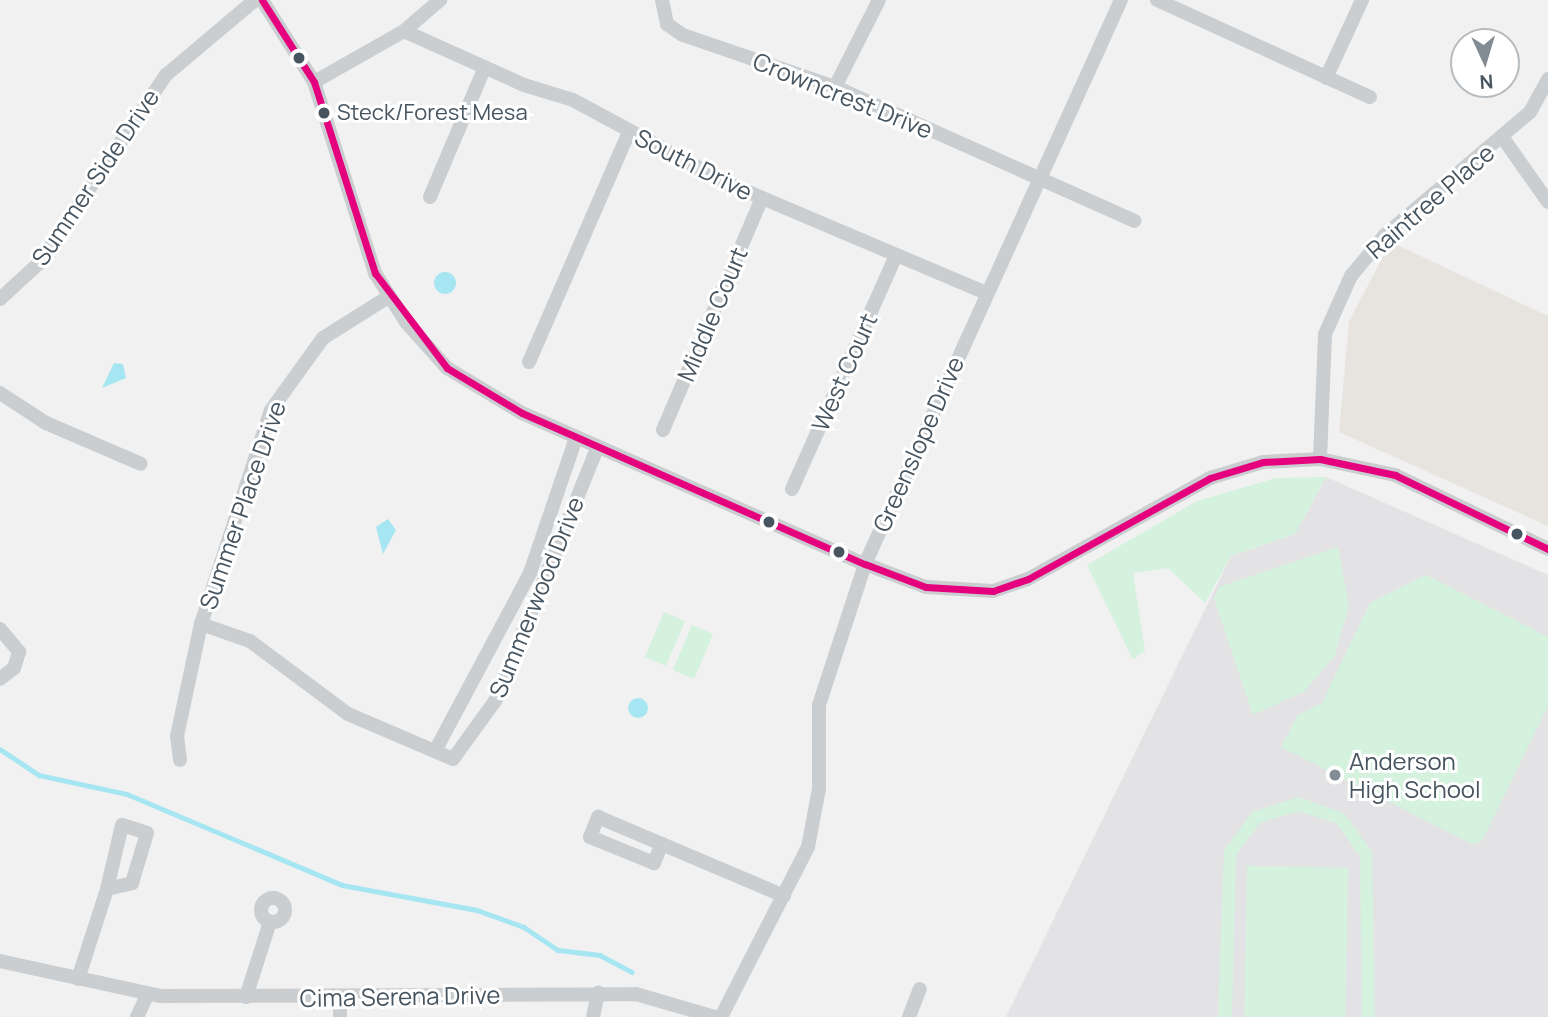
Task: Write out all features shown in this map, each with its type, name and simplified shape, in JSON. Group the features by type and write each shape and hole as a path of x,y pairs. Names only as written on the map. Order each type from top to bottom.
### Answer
{"street":[{"name":"Summer Side Drive","path":"0,299 39,263 166,75 255,0"},
{"path":"262,0 314,82 357,223 388,297 447,368 491,399 865,564 926,587 993,591 1028,579 1210,478 1263,462 1320,459 1395,475 1548,549"},
{"path":"314,82 404,31 440,0"},
{"name":"Crowncrest Drive","path":"662,0 667,24 683,35 835,87 1134,220"},
{"path":"835,87 879,0"},
{"name":"Greenslope Drive","path":"721,1017 784,896 816,818 819,705 865,564 1121,0"},
{"path":"1157,0 1370,97"},
{"path":"1326,78 1362,0"},
{"name":"South Drive","path":"404,31 573,100 629,132 762,198 986,293"},
{"path":"430,197 485,66"},
{"name":"Raintree Place","path":"1320,459 1325,334 1351,276 1385,235 1503,138 1530,112 1548,79"},
{"path":"528,362 629,132"},
{"path":"1503,138 1548,202"},
{"name":"Middle Court","path":"663,430 762,198"},
{"name":"West Court","path":"792,489 896,256"},
{"name":"Summer Place Drive","path":"180,760 177,736 201,624 282,390 323,338 388,297"},
{"path":"0,393 46,423 141,464"},
{"name":"Summerwood Drive","path":"576,438 530,573 435,751 453,759 495,701 597,448"},
{"path":"201,624 250,641 348,714 435,751"},
{"path":"0,629 19,652 15,668 0,679"},
{"path":"662,844 654,863 590,837 598,817 662,844 784,896"},
{"path":"78,979 107,889"},
{"path":"246,997 270,922"},
{"name":"Cima Serena Drive","path":"0,961 148,993 246,997 598,993 668,1000 715,1017"},
{"path":"909,1017 920,989"},
{"path":"137,1017 148,993"},
{"path":"593,1017 598,993"},
{"path":"340,996 340,1017"}],"shaded area":[{"path":"1391,242 1548,316 1548,526 1339,432 1349,321"},
{"name":"Anderson High School","path":"1326,477 1548,575 1548,1017 1006,1017 1231,556 1295,534"}],"green space":[{"path":"1326,477 1295,534 1231,556 1205,603 1168,568 1133,573 1145,651 1133,660 1087,565 1197,501 1276,478"},
{"path":"1338,547 1349,606 1335,655 1305,691 1253,715 1214,598 1219,587"},
{"path":"1426,575 1548,637 1548,706 1482,841 1472,844 1281,747 1298,715 1322,703 1370,603"},
{"path":"664,612 685,621 666,666 645,657"},
{"path":"692,625 713,634 694,679 673,670"},
{"path":"1298,797 1344,813 1372,852 1375,1017 1362,1017 1360,856 1336,823 1298,811 1260,823 1236,855 1232,1017 1218,1017 1224,851 1252,812"},
{"path":"1247,866 1348,868 1345,1017 1244,1017"}],"water":[{"path":"441,272 449,272 456,279 456,287 449,294 441,294 434,287 434,279"},
{"path":"114,363 123,364 126,378 102,388"},
{"path":"388,519 396,530 383,554 376,527"},
{"path":"638,698 645,701 648,708 645,715 638,718 631,715 628,708 631,701"}],"waterway":[{"path":"0,749 39,775 127,794 342,885 477,910 524,927 558,950 600,955 632,972"}],"transit line":[{"path":"262,0 314,82 375,273 447,368 522,413 865,564 926,587 993,591 1028,579 1210,478 1263,462 1320,459 1395,475 1548,549"}],"place":[{"name":"Steck/Forest Mesa","path":"324,113"},
{"name":"Anderson High School","path":"1335,775"}]}
